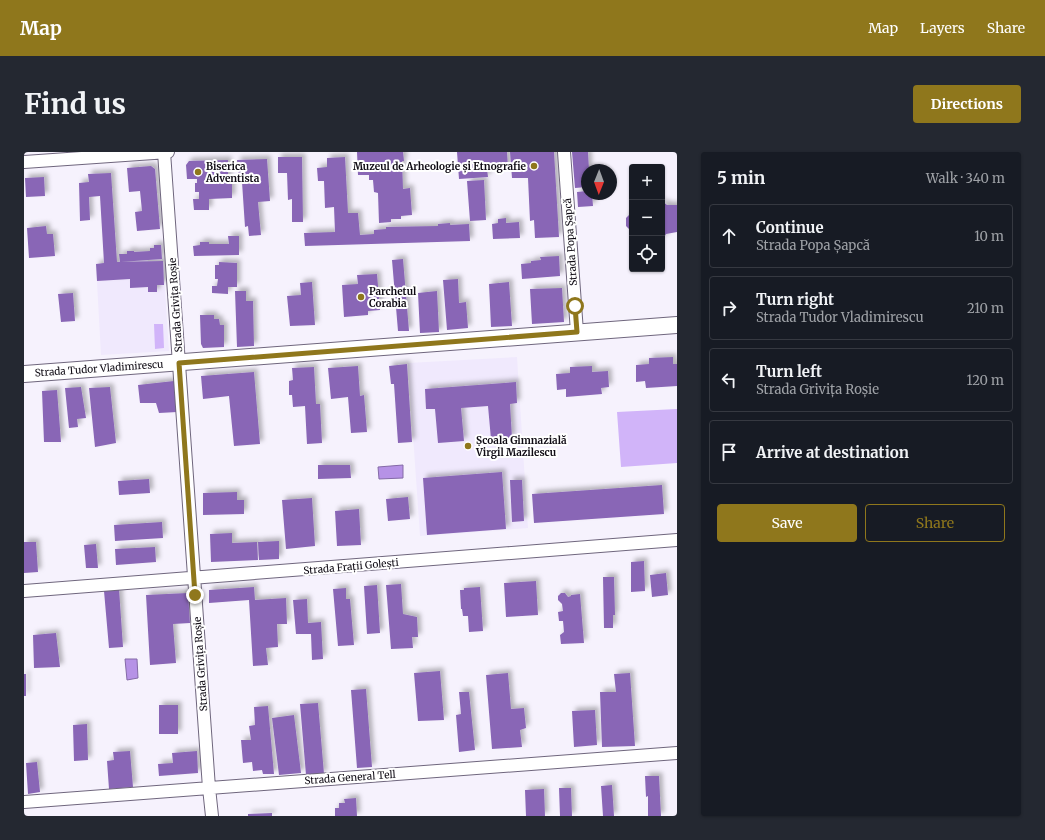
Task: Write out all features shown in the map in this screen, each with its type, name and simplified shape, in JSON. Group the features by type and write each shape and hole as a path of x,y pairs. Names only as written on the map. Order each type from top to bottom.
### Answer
{"street":[{"path":"24,162 166,152"},
{"name":"Strada Grivița Roșie","path":"166,152 179,363 212,816"},
{"name":"Strada Popa Șapcă","path":"564,152 577,332"},
{"name":"Strada Tudor Vladimirescu","path":"24,374 677,325"},
{"name":"Strada Frații Golești","path":"24,591 677,540"},
{"name":"Strada General Tell","path":"24,802 677,753"}],"shaded area":[{"path":"163,259 169,351 101,355 96,264"},
{"path":"154,324 163,324 164,348 155,349"},
{"name":"Școala Gimnazială Virgil Mazilescu","path":"517,357 528,528 420,536 408,363"},
{"path":"677,409 677,463 621,467 617,412"},
{"path":"403,465 403,478 379,479 378,467"},
{"path":"125,659 137,659 138,678 127,680"}],"building":[{"path":"357,152 403,152 403,189 410,188 412,215 401,216 401,219 391,219 391,222 379,223 378,193 374,192 373,180 369,180 369,175 358,175"},
{"path":"457,152 507,152 508,168 487,169 488,177 459,179"},
{"path":"510,152 554,152 559,237 535,238 534,220 530,221 528,178 512,178"},
{"path":"572,152 588,152 589,164 581,164 581,188 575,188"},
{"path":"278,157 302,157 303,222 292,222 292,199 288,200 287,173 278,173"},
{"path":"345,157 348,213 358,213 360,235 374,234 374,230 386,229 386,227 438,226 438,224 450,223 450,225 469,224 470,241 305,246 304,233 335,232 334,207 325,208 324,181 318,181 317,168 327,167 327,158"},
{"path":"267,159 270,201 258,202 261,235 249,236 248,226 245,227 242,182 239,182 237,160"},
{"path":"228,160 228,182 232,182 232,198 209,199 209,210 194,210 193,199 199,199 199,192 195,192 195,183 197,183 197,179 187,179 186,165 189,161"},
{"path":"151,166 155,169 160,229 137,231 135,212 142,211 140,191 129,192 127,168"},
{"path":"111,173 117,262 163,261 164,285 157,285 157,292 148,292 148,287 130,288 130,279 97,281 96,264 104,263 100,196 89,197 90,220 80,221 79,183 89,182 88,174"},
{"path":"44,177 45,196 26,197 25,178"},
{"path":"484,180 486,220 470,221 467,181"},
{"path":"577,192 581,192 581,200 592,200 593,206 578,207"},
{"path":"665,203 667,205 677,205 677,232 666,234 665,236"},
{"path":"629,215 629,229 626,226 626,218"},
{"path":"506,218 506,223 519,222 520,238 493,239 492,224 498,223 498,219"},
{"path":"46,226 47,234 53,234 55,256 29,258 27,228"},
{"path":"228,236 239,236 239,255 194,256 193,246 200,245 200,242 209,242 209,244 229,244"},
{"path":"154,245 161,245 162,259 120,262 119,254 127,254 127,251 150,251 150,248 154,248"},
{"path":"559,256 560,276 522,279 521,264 541,260 540,257"},
{"path":"403,259 409,331 398,331 392,260"},
{"path":"219,262 237,263 237,287 228,287 228,294 212,293 212,286 217,286 218,279 215,279 215,265 219,265"},
{"name":"Parchetul Corabia","path":"377,274 380,310 368,311 368,315 344,317 342,285 358,284 357,275"},
{"path":"458,279 459,303 466,302 468,328 447,330 443,280"},
{"path":"312,282 315,325 290,326 287,296 301,295 300,283"},
{"path":"509,282 512,326 491,327 489,284"},
{"path":"562,288 564,322 532,324 530,289"},
{"path":"235,291 246,291 246,301 253,301 254,346 237,347"},
{"path":"437,291 439,332 420,333 418,293"},
{"path":"73,293 75,321 61,322 58,294"},
{"path":"200,315 214,315 214,319 219,319 220,325 224,325 224,347 203,348 201,344"},
{"path":"673,357 673,364 677,364 677,386 646,388 645,381 636,382 636,365 649,364 649,358"},
{"path":"407,364 412,442 398,443 394,384 391,384 389,366"},
{"path":"358,366 360,396 364,395 367,432 351,433 348,397 331,399 328,368"},
{"path":"592,366 592,372 608,371 609,387 601,388 602,394 566,397 566,389 557,390 556,374 570,373 570,367"},
{"path":"314,367 316,404 320,404 322,443 307,444 305,406 293,407 292,395 289,395 289,381 293,380 292,368"},
{"path":"254,372 260,444 234,446 229,396 203,399 201,376"},
{"path":"174,381 177,412 159,413 156,403 140,403 138,385"},
{"path":"516,382 517,403 510,404 512,438 491,439 488,406 461,408 464,441 438,443 435,409 426,409 425,389"},
{"path":"81,387 86,418 77,419 78,427 69,428 65,388"},
{"path":"110,387 116,443 95,447 89,388"},
{"path":"57,390 61,442 44,442 42,391"},
{"path":"318,465 350,465 351,478 318,479"},
{"path":"502,472 506,529 427,535 423,478"},
{"path":"149,479 150,493 119,495 118,481"},
{"path":"510,480 522,480 524,521 512,522"},
{"path":"662,485 664,514 534,523 532,494"},
{"path":"237,492 237,500 244,500 244,514 203,515 203,493"},
{"path":"408,497 410,519 388,521 386,499"},
{"path":"312,498 315,546 286,549 282,500"},
{"path":"359,509 361,545 337,546 335,511"},
{"path":"162,522 163,538 115,541 114,525"},
{"path":"232,533 232,543 257,542 258,560 211,562 210,534"},
{"path":"279,541 279,559 259,560 258,542"},
{"path":"24,542 36,542 38,572 24,573"},
{"path":"96,544 98,568 86,568 84,545"},
{"path":"155,547 156,562 116,565 115,549"},
{"path":"644,561 645,591 631,592 631,562"},
{"path":"666,573 668,595 652,597 650,575"},
{"path":"603,577 614,577 615,615 613,615 613,628 604,628"},
{"path":"536,581 538,615 506,617 504,583"},
{"path":"401,584 403,614 417,617 418,637 412,637 413,648 391,649 386,585"},
{"path":"377,585 380,633 367,634 364,586"},
{"path":"254,587 255,600 286,598 287,624 277,624 278,647 266,648 268,665 253,666 249,600 209,603 209,590"},
{"path":"480,587 483,631 469,632 468,616 463,616 461,609 460,590 464,590 464,588"},
{"path":"346,588 346,599 350,599 354,645 338,646 333,589"},
{"path":"119,589 123,647 109,648 104,591"},
{"path":"188,593 190,623 173,624 176,663 150,665 146,595"},
{"path":"561,593 565,593 568,597 571,595 580,594 584,643 561,644 560,635 564,632 563,621 559,621 558,612 563,611 562,604 558,600 558,596"},
{"path":"307,599 308,623 321,622 323,659 312,660 311,634 296,634 293,600"},
{"path":"56,633 60,667 34,668 33,635"},
{"path":"440,671 444,720 418,721 414,673"},
{"path":"508,673 511,709 524,708 526,728 520,730 522,747 492,749 486,675"},
{"path":"630,673 635,746 602,747 600,692 616,692 614,674"},
{"path":"24,674 26,674 26,696 24,696"},
{"path":"366,689 372,767 357,768 351,690"},
{"path":"459,692 469,692 475,750 459,752 456,715 461,714"},
{"path":"318,703 324,774 306,775 300,704"},
{"path":"159,705 178,705 178,734 159,734"},
{"path":"268,706 274,774 263,774 262,770 253,771 252,762 243,763 241,740 251,740 249,726 255,725 254,707"},
{"path":"595,710 597,745 574,747 572,711"},
{"path":"294,715 301,773 279,775 272,718"},
{"path":"87,724 88,760 74,761 73,725"},
{"path":"130,751 133,787 109,789 107,761 114,760 113,752"},
{"path":"197,751 198,773 159,776 158,764 173,763 172,753"},
{"path":"37,762 40,792 28,794 26,763"},
{"path":"645,776 659,776 661,816 648,816 648,796 646,797"},
{"path":"612,785 614,816 603,816 601,786"},
{"path":"559,788 571,788 572,816 560,816"},
{"path":"544,789 545,816 526,816 525,790"},
{"path":"356,798 357,816 335,816 335,808 339,808 339,803 345,803 344,799"},
{"path":"272,813 272,816 248,816 248,814"}],"place":[{"name":"Muzeul de Arheologie și Etnografie","path":"534,166"},
{"name":"Biserica Adventista","path":"198,172"},
{"name":"Parchetul Corabia","path":"361,297"},
{"name":"Școala Gimnazială Virgil Mazilescu","path":"468,446"}],"route":[{"path":"195,595 179,363 577,332 575,306"}]}
